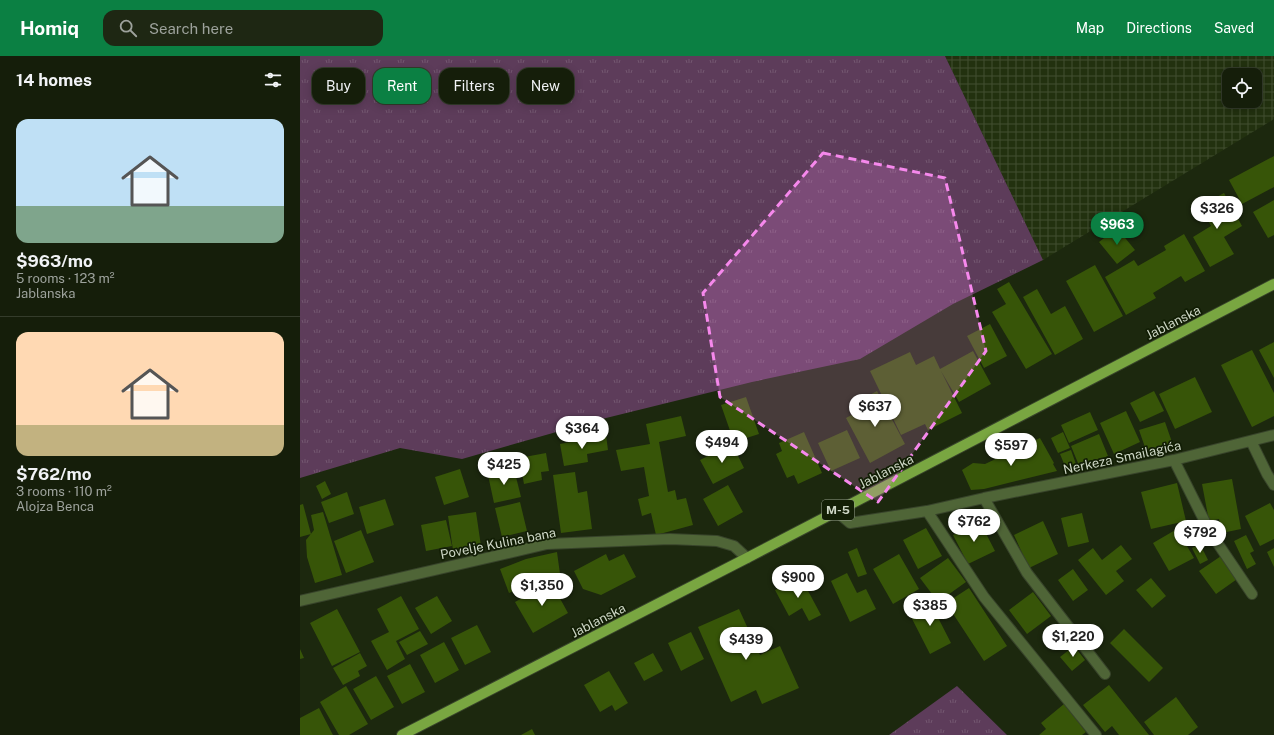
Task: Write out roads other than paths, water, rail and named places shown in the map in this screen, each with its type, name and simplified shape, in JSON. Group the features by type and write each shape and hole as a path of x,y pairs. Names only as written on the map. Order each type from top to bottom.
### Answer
{"main road":[{"name":"Jablanska","path":"402,735 836,512 1274,284"}],"street":[{"name":"Nerkeza Smailagića","path":"836,512 850,523 927,511 984,498 1174,460 1274,435"},
{"path":"1251,441 1274,485"},
{"path":"1174,460 1210,532 1252,594"},
{"path":"984,498 1027,573 1105,674"},
{"path":"927,511 984,597 1096,735"},
{"name":"Povelje Kulina bana","path":"300,601 546,544 670,539 717,541 734,546 747,558"}]}
